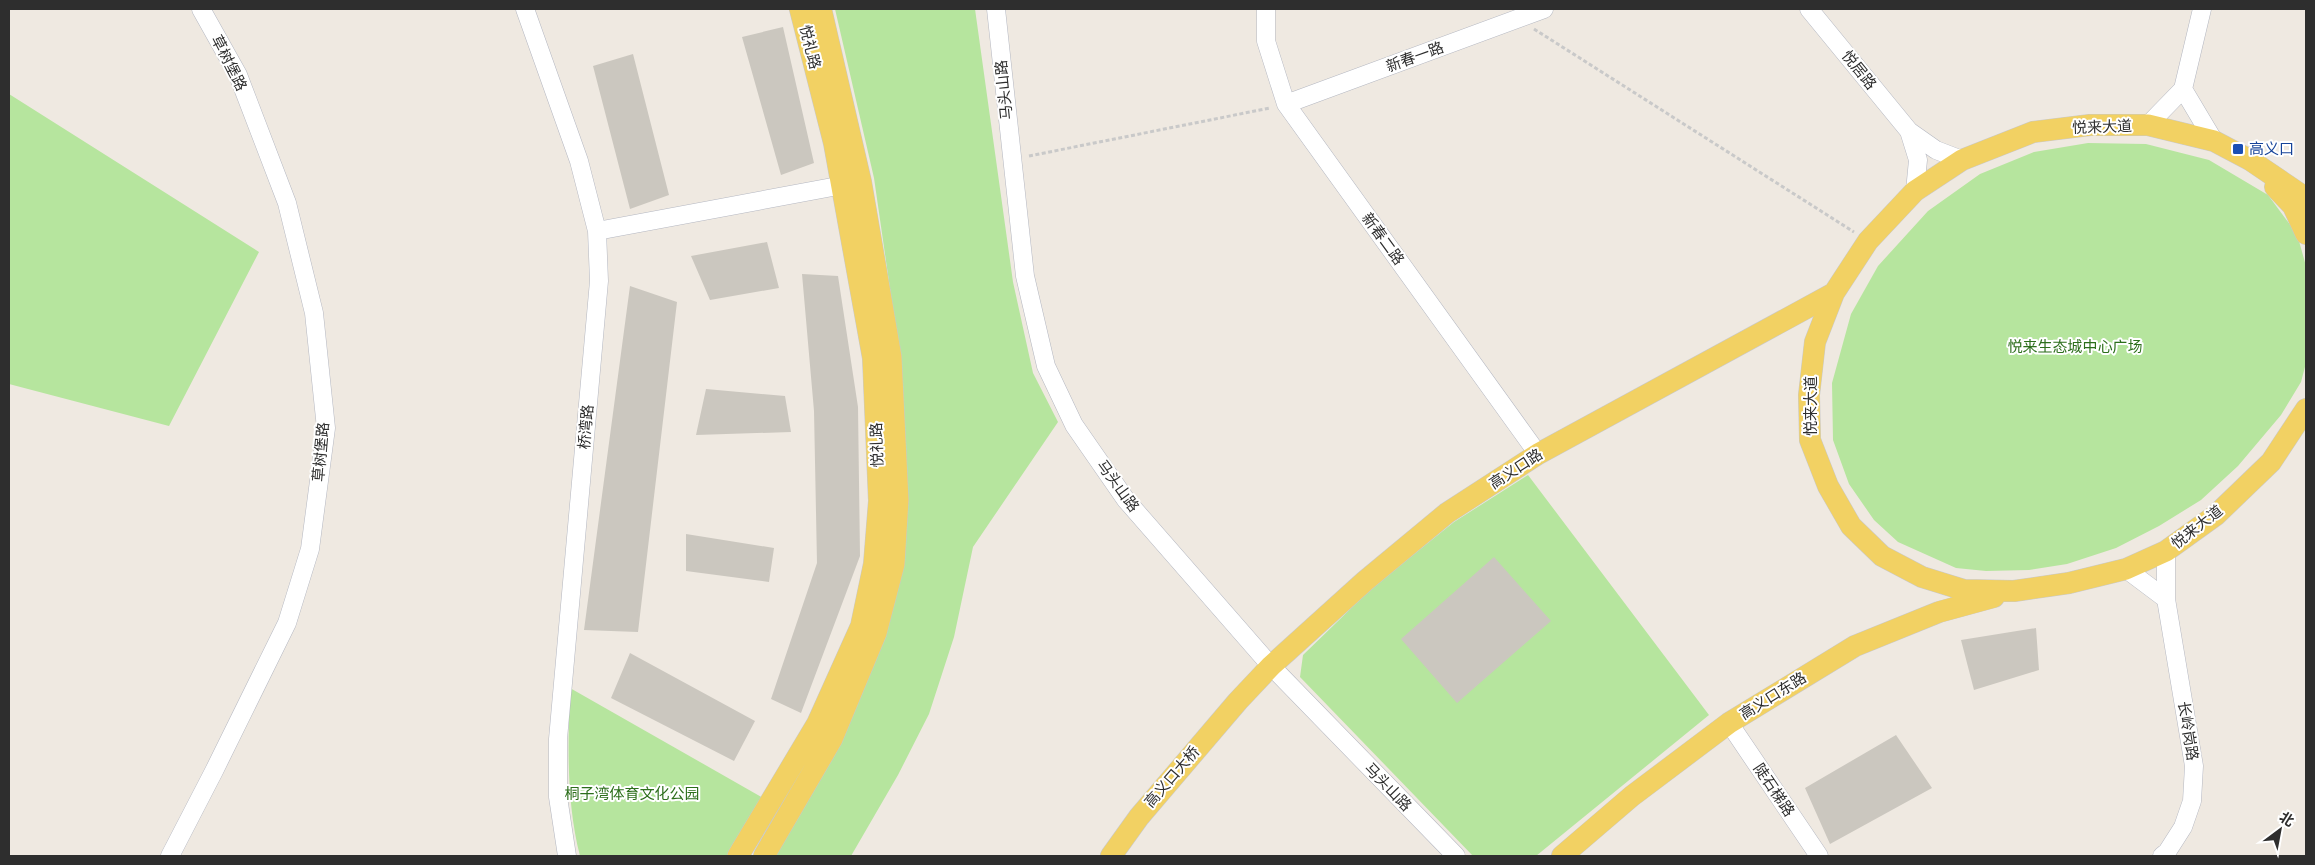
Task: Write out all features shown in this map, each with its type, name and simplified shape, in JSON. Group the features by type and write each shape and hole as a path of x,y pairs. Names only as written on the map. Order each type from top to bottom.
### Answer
{"main road":[{"name":"悦礼路","path":"764,856 832,739 876,633 894,564 898,500 891,357 851,184 834,144 800,9"},
{"name":"悦礼路","path":"738,856 817,724 861,626 874,564 879,501 873,358 851,184 821,9"},
{"name":"悦来大道","path":"2306,198 2250,160 2214,141 2148,125 2090,125 2033,132 1962,160 1915,191 1868,241 1834,292 1814,342 1808,395 1810,440 1828,486 1851,526 1882,556 1922,577 1964,590 2014,591 2069,582 2126,569 2166,551 2216,515 2271,462 2306,408"},
{"path":"2250,160 2293,206 2306,234"},
{"name":"高义口路","path":"1238,701 1271,666 1366,581 1448,513 1538,454 1834,292"},
{"name":"高义口东路","path":"1562,856 1632,796 1729,723 1854,646 1939,612 2014,591"},
{"name":"高义口大桥","path":"1111,856 1138,816 1238,701"}],"street":[{"name":"草树堡路","path":"170,856 287,623 310,548 326,428 314,313 287,203 238,74 201,9"},
{"name":"桥湾路","path":"525,9 579,161 597,231 600,281 558,738 558,798 567,856"},
{"name":"马头山路","path":"996,9 1025,276 1046,366 1074,425 1126,500 1271,666 1456,856"},
{"name":"新春二路","path":"1266,9 1266,41 1286,104 1538,454"},
{"name":"新春一路","path":"1286,104 1519,20 1544,9"},
{"name":"悦居路","path":"1809,9 1909,131"},
{"path":"2148,125 2183,89 2202,9"},
{"path":"2183,89 2214,141"},
{"path":"1909,131 1936,150 1962,160"},
{"path":"1909,131 1918,160 1915,191"},
{"path":"597,231 851,184"},
{"name":"长岭岗路","path":"2162,856 2167,852 2183,828 2192,801 2194,766 2166,599 2166,551"},
{"path":"2126,569 2166,599"},
{"name":"陡石梯路","path":"1729,723 1819,856"}],"path":[{"path":"1519,20 1868,241"},
{"path":"1012,159 1286,104"}],"green space":[{"path":"835,9 975,9 1013,282 1033,373 1058,422 973,547 954,637 929,714 898,775 851,856 772,856 837,744 899,351 874,178"},
{"path":"9,94 259,252 169,426 9,384"},
{"name":"悦来生态城中心广场","path":"2088,143 2146,144 2209,160 2268,195 2297,234 2306,266 2306,363 2301,382 2281,415 2238,466 2201,500 2159,526 2116,548 2067,564 2029,570 1986,571 1956,568 1898,542 1874,520 1849,484 1833,440 1832,383 1851,314 1878,266 1928,211 1980,174 2034,152"},
{"path":"1528,475 1709,715 1536,856 1473,856 1300,677 1303,655 1372,588 1454,522"},
{"name":"桐子湾体育文化公园","path":"570,688 765,799 730,856 580,856 575,835 570,793"}],"building":[{"path":"783,27 814,163 781,175 742,37"},
{"path":"633,54 669,195 630,209 593,66"},
{"path":"767,242 779,288 710,300 691,256"},
{"path":"802,274 838,276 858,407 860,556 801,713 771,699 817,563 814,411"},
{"path":"630,286 677,302 638,632 584,630"},
{"path":"706,389 785,396 791,432 696,435"},
{"path":"686,534 774,548 769,582 686,571"},
{"path":"1494,557 1551,621 1457,703 1401,639"},
{"path":"2036,628 2039,670 1974,690 1961,640"},
{"path":"630,653 755,721 734,761 611,698"},
{"path":"1896,735 1932,788 1830,844 1805,788"}],"place":[{"name":"高义口","path":"2238,149"}]}
